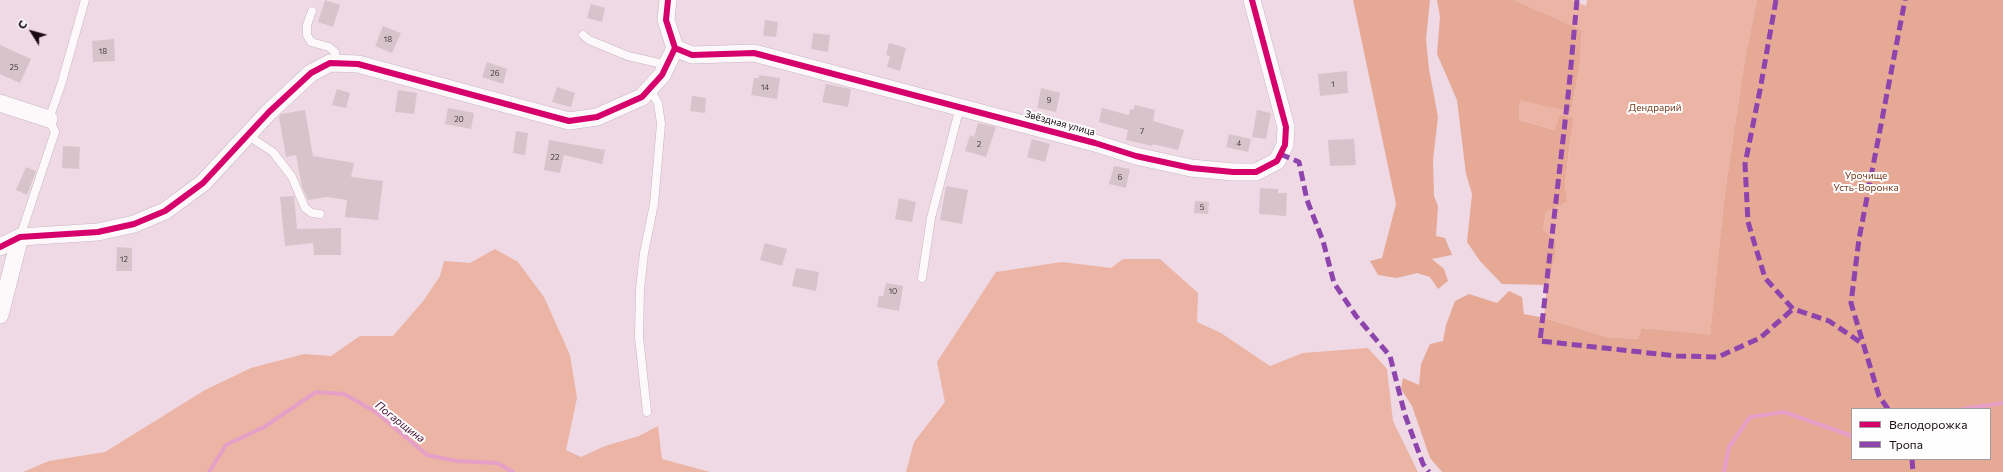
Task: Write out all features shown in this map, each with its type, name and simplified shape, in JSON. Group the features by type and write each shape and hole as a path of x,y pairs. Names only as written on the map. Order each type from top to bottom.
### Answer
{"street":[{"path":"0,247 20,237 98,232 134,224 165,211 203,183 269,112 311,74 330,63 358,64 569,121 597,117 642,97 662,75 675,48 666,20 668,0"},
{"name":"Звёздная улица","path":"675,48 692,54 754,53 1095,143 1136,156 1191,168 1233,172 1256,172 1277,161 1284,145 1286,128 1252,0"},
{"path":"0,103 49,119"},
{"path":"0,315 20,237"}],"lane":[{"path":"20,237 55,132 49,119 61,85 84,0"},
{"path":"312,11 307,26 307,35 311,42 329,47 335,52 336,64"},
{"path":"583,35 589,40 628,56 667,65"},
{"path":"647,412 639,337 640,289 644,253 654,204 661,124 658,103 649,88"},
{"path":"922,278 931,218 960,107"},
{"path":"247,136 273,152 292,177 305,208 320,214"}],"green space":[{"path":"1353,0 1430,0 1426,39 1429,69 1438,117 1433,160 1434,196 1438,206 1436,236 1445,238 1452,255 1432,259 1444,269 1448,281 1438,289 1430,277 1417,273 1397,278 1378,275 1370,261 1382,258 1396,204"},
{"path":"1437,0 1514,0 1582,30 1580,62 1571,112 1520,100 1519,120 1555,130 1560,115 1573,118 1565,184 1567,202 1546,212 1543,230 1556,242 1554,261 1547,285 1502,284 1480,261 1467,242 1472,194 1466,174 1457,100 1437,54 1440,17"},
{"name":"Дендрарий","path":"1514,0 1572,0 1586,6 1587,0 1757,0 1745,58 1725,192 1710,336 1643,328 1638,339 1607,337 1544,318 1547,285 1554,261 1543,230 1546,212 1567,202 1565,184 1571,137 1556,130 1519,120 1520,99 1571,112 1580,62 1582,30"},
{"name":"Урочище Усть-Воронка","path":"1757,0 2003,0 2003,472 1442,472 1430,458 1412,406 1401,389 1403,378 1419,385 1421,364 1430,344 1443,341 1446,325 1455,301 1469,294 1497,303 1509,291 1522,297 1524,314 1544,318 1607,337 1638,339 1642,328 1710,335 1725,192 1745,58"},
{"path":"495,249 518,262 544,297 570,355 577,398 566,450 581,457 605,446 639,436 658,426 662,459 710,472 23,472 49,461 105,452 205,390 251,368 304,354 331,356 360,336 393,336 424,300 440,276 444,261 470,263"},
{"path":"1123,259 1160,259 1198,293 1197,322 1221,333 1270,366 1303,353 1368,348 1387,369 1393,421 1418,472 906,472 914,442 945,402 937,362 996,272 1062,262 1111,268"}],"building":[{"path":"325,0 340,5 333,27 318,22"},
{"path":"591,4 605,8 602,22 587,18"},
{"path":"765,20 778,22 776,37 763,36"},
{"path":"383,26 401,33 392,53 375,46"},
{"path":"813,33 830,35 828,52 811,49"},
{"path":"114,39 115,61 93,62 92,41"},
{"path":"889,43 906,48 900,71 887,67 890,56 886,55"},
{"path":"0,45 31,59 20,83 0,74"},
{"path":"487,62 507,69 503,84 482,77"},
{"path":"1347,71 1348,93 1320,96 1318,74"},
{"path":"759,75 780,78 777,99 751,95 754,78 759,78"},
{"path":"826,84 851,89 848,107 822,102"},
{"path":"557,87 575,93 571,107 552,102"},
{"path":"1041,88 1060,93 1056,112 1037,108"},
{"path":"337,89 350,93 346,108 332,105"},
{"path":"398,90 417,93 414,114 395,112"},
{"path":"692,96 706,98 705,113 690,111"},
{"path":"1135,105 1155,110 1153,121 1184,130 1178,150 1126,140 1128,130 1099,122 1102,108 1129,115 1130,109 1133,110"},
{"path":"448,108 474,113 471,129 445,124"},
{"path":"305,110 313,156 354,163 351,177 383,181 378,220 345,217 347,200 327,197 308,200 302,187 296,155 286,157 279,117 281,114"},
{"path":"1257,110 1271,113 1266,139 1252,137"},
{"path":"978,123 996,127 986,157 965,151 970,135 974,137"},
{"path":"516,131 528,133 525,155 513,153"},
{"path":"1229,134 1251,139 1248,152 1226,147"},
{"path":"1032,139 1050,144 1045,162 1027,157"},
{"path":"1354,139 1356,165 1330,166 1328,140"},
{"path":"549,140 605,150 602,164 564,155 560,173 544,170"},
{"path":"63,146 80,147 79,169 62,168"},
{"path":"1114,166 1130,169 1126,188 1109,184"},
{"path":"26,167 36,171 27,195 16,190"},
{"path":"946,186 968,190 962,224 940,220"},
{"path":"1260,188 1278,189 1278,193 1287,193 1286,216 1259,214"},
{"path":"294,196 297,229 341,228 341,255 314,255 313,243 285,246 280,197"},
{"path":"899,198 916,202 912,222 895,219"},
{"path":"1195,201 1209,202 1208,214 1194,213"},
{"path":"765,243 787,249 782,266 760,260"},
{"path":"117,247 132,248 132,271 116,271"},
{"path":"796,268 819,272 816,291 792,286"},
{"path":"886,283 903,286 899,311 877,307 879,296 883,296"}],"waterway":[{"name":"Погарщина","path":"209,472 226,445 264,427 316,392 344,394 376,412 427,455 457,461 497,463 513,472"},
{"name":"Погарщина","path":"1969,408 2003,403"},
{"name":"Погарщина","path":"1724,472 1729,447 1750,417 1784,412 1851,436"}],"marked path":[{"path":"1577,0 1569,87 1540,341 1677,356 1718,357 1760,338 1793,309"},
{"path":"1776,0 1745,164 1748,222 1765,278 1793,309 1829,321 1863,344"},
{"path":"1887,408 1879,396 1851,303 1859,239 1905,0"},
{"path":"1280,154 1299,162 1307,200 1323,241 1334,283 1356,316 1390,356 1405,415 1423,464 1429,472"},
{"path":"1912,460 1913,472"}],"cycle path":[{"path":"0,247 20,237 98,232 134,224 165,211 203,183 269,112 311,73 330,63 358,64 569,121 597,117 642,97 662,75 675,48 666,20 668,0"},
{"path":"675,48 692,55 754,53 1095,143 1136,156 1191,168 1233,172 1256,172 1277,161 1285,145 1286,127 1252,0"}]}
